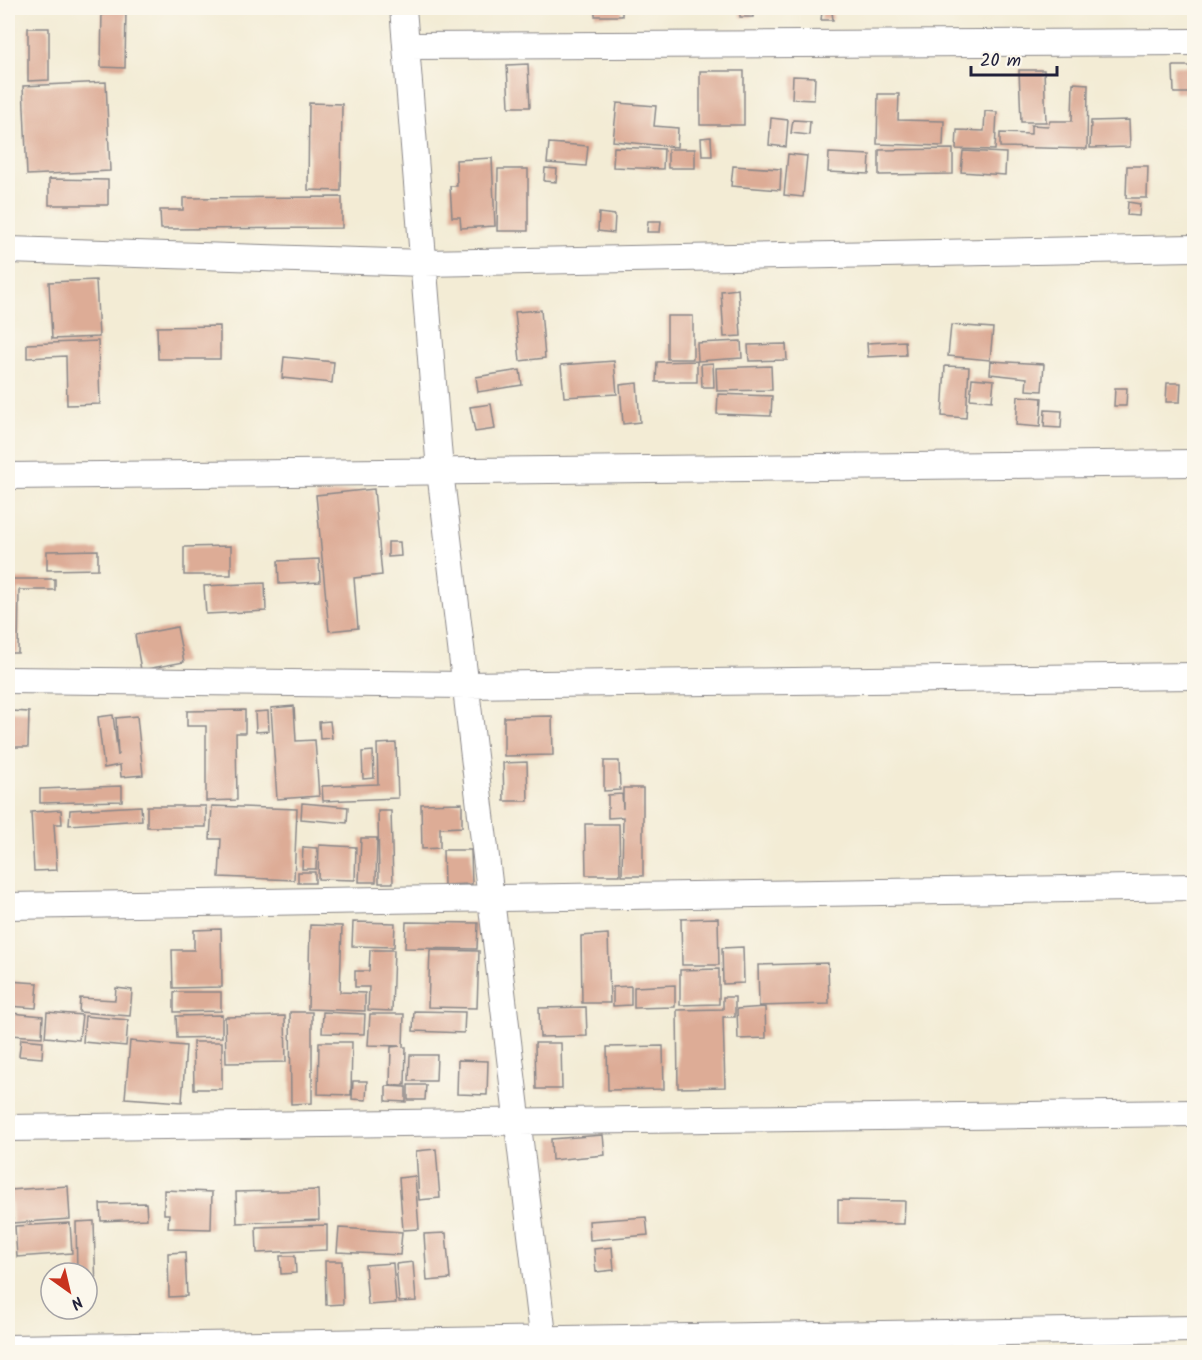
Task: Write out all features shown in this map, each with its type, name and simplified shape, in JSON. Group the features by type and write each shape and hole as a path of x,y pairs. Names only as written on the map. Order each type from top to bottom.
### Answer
{"street":[{"path":"403,8 440,471 544,1346"},
{"path":"406,46 1194,42"},
{"path":"8,250 424,263 1194,248"},
{"path":"8,476 1194,463"},
{"path":"8,680 466,686 1194,676"},
{"path":"8,906 1194,887"},
{"path":"8,1128 1194,1113"},
{"path":"8,1348 544,1346 1194,1329"}],"building":[{"path":"102,8 126,8 125,68 101,67"},
{"path":"595,8 622,8 622,16 595,16"},
{"path":"740,8 753,8 753,17 740,17"},
{"path":"822,12 832,12 833,20 821,20"},
{"path":"28,28 49,28 49,80 28,81"},
{"path":"528,64 530,107 509,107 507,65"},
{"path":"1173,66 1194,66 1194,93 1174,93"},
{"path":"1019,70 1044,70 1046,122 1021,122"},
{"path":"700,71 744,71 744,125 700,125"},
{"path":"793,76 815,77 814,100 792,99"},
{"path":"106,82 110,171 27,175 23,86"},
{"path":"1073,83 1088,84 1087,149 1000,147 1000,133 1031,134 1031,125 1048,126 1050,121 1072,121"},
{"path":"878,94 899,94 898,120 944,121 943,146 877,144"},
{"path":"309,103 342,104 341,191 308,190"},
{"path":"617,103 656,106 654,126 678,128 677,147 613,141"},
{"path":"985,111 997,112 995,150 956,149 957,130 984,131"},
{"path":"771,118 788,120 786,147 769,145"},
{"path":"793,120 810,121 809,135 791,133"},
{"path":"1129,120 1130,147 1090,148 1091,121"},
{"path":"711,137 712,156 702,156 701,138"},
{"path":"549,143 588,146 586,166 547,163"},
{"path":"614,147 664,149 663,169 613,167"},
{"path":"668,149 695,149 695,168 668,168"},
{"path":"953,149 953,174 879,175 879,150"},
{"path":"963,151 1006,153 1005,175 961,172"},
{"path":"829,153 870,155 869,174 828,172"},
{"path":"788,154 807,156 803,197 784,195"},
{"path":"492,158 495,226 461,228 460,217 452,217 450,186 457,186 456,160"},
{"path":"733,166 781,169 780,190 731,186"},
{"path":"1127,166 1148,166 1147,198 1126,198"},
{"path":"545,168 557,169 556,182 544,181"},
{"path":"498,169 528,169 528,231 497,231"},
{"path":"49,179 108,180 108,205 49,205"},
{"path":"342,197 342,228 161,229 160,210 183,210 183,198"},
{"path":"1128,202 1140,204 1139,216 1127,215"},
{"path":"599,213 615,215 614,233 598,231"},
{"path":"648,221 661,221 660,232 647,232"},
{"path":"96,280 99,337 52,339 49,282"},
{"path":"738,289 741,336 724,337 721,291"},
{"path":"541,310 545,358 520,361 515,312"},
{"path":"667,316 693,316 693,359 667,359"},
{"path":"951,325 993,328 990,360 948,356"},
{"path":"220,326 220,359 158,359 157,327"},
{"path":"98,341 100,404 67,405 66,356 27,358 27,344"},
{"path":"741,341 742,358 698,361 697,343"},
{"path":"905,341 906,355 868,357 867,343"},
{"path":"786,344 787,360 749,361 748,345"},
{"path":"284,357 334,362 332,383 282,378"},
{"path":"614,361 617,394 564,397 561,365"},
{"path":"697,361 697,382 656,382 657,362"},
{"path":"991,361 1044,364 1042,391 1026,390 1027,378 990,374"},
{"path":"713,363 714,387 702,387 701,364"},
{"path":"771,366 772,390 717,391 716,368"},
{"path":"945,366 969,367 966,418 942,416"},
{"path":"520,370 522,385 478,392 476,377"},
{"path":"972,378 994,380 992,401 970,399"},
{"path":"637,383 640,422 623,424 620,385"},
{"path":"1167,383 1181,383 1180,402 1166,402"},
{"path":"1115,388 1127,388 1126,406 1114,406"},
{"path":"718,394 772,396 771,416 717,414"},
{"path":"1018,396 1042,398 1040,427 1016,425"},
{"path":"491,404 495,429 475,432 470,407"},
{"path":"1045,410 1062,411 1061,428 1044,427"},
{"path":"374,489 382,575 354,578 358,628 329,631 316,495"},
{"path":"388,542 400,542 401,556 388,557"},
{"path":"231,546 231,575 184,575 184,547"},
{"path":"98,550 98,569 47,570 47,551"},
{"path":"319,559 320,582 279,584 278,561"},
{"path":"8,579 55,579 55,590 19,590 18,653 8,653"},
{"path":"265,583 266,611 206,614 204,586"},
{"path":"177,627 184,662 141,670 135,635"},
{"path":"294,706 296,741 315,740 319,796 277,799 271,708"},
{"path":"245,710 245,733 236,733 237,800 206,801 206,726 187,726 187,711"},
{"path":"11,711 29,712 28,747 10,747"},
{"path":"268,711 269,731 256,732 255,712"},
{"path":"113,715 118,756 116,718 137,716 143,775 121,777 120,765 104,768 98,717"},
{"path":"552,716 553,755 504,756 504,717"},
{"path":"330,721 332,738 320,739 319,722"},
{"path":"396,743 398,798 323,801 322,786 378,784 377,744"},
{"path":"373,751 374,778 363,779 362,752"},
{"path":"604,761 619,761 620,790 604,791"},
{"path":"527,762 528,801 504,801 503,763"},
{"path":"122,786 122,801 40,803 40,789"},
{"path":"623,788 643,788 643,876 622,876 623,817 608,818 608,795 622,794 623,809"},
{"path":"302,803 348,807 347,823 301,819"},
{"path":"462,803 462,827 440,828 440,848 422,849 421,804"},
{"path":"141,806 142,820 69,825 70,810"},
{"path":"147,806 206,806 206,827 147,827"},
{"path":"212,806 297,809 294,880 219,877 221,839 210,839"},
{"path":"61,810 62,824 54,824 57,870 34,871 31,812"},
{"path":"378,811 391,811 393,883 379,883"},
{"path":"585,824 619,824 620,875 586,875"},
{"path":"361,838 377,838 376,882 359,882"},
{"path":"319,845 356,847 355,880 318,879"},
{"path":"303,847 317,848 316,869 302,869"},
{"path":"443,850 471,850 472,884 444,885"},
{"path":"298,872 315,872 315,883 298,883"},
{"path":"718,918 719,965 682,965 681,919"},
{"path":"353,922 395,923 394,947 352,946"},
{"path":"406,922 478,923 477,949 405,948"},
{"path":"310,925 342,926 340,992 365,993 365,1011 308,1009"},
{"path":"221,929 222,987 173,988 172,950 194,950 194,930"},
{"path":"608,934 610,1003 582,1003 581,936"},
{"path":"743,947 744,983 723,984 722,948"},
{"path":"370,950 394,950 392,1011 368,1010 369,987 355,987 355,971 369,971"},
{"path":"430,950 479,951 477,1008 428,1007"},
{"path":"828,963 829,1004 759,1006 758,965"},
{"path":"719,969 719,1004 680,1005 680,970"},
{"path":"8,981 38,983 36,1008 8,1006"},
{"path":"675,985 675,1007 634,1008 634,987"},
{"path":"631,986 631,1005 613,1006 613,987"},
{"path":"116,988 132,990 130,1016 79,1012 80,998 115,1000"},
{"path":"174,992 221,992 221,1011 174,1012"},
{"path":"723,997 735,997 735,1017 723,1017 725,1087 678,1088 677,1010 723,1009"},
{"path":"586,1007 587,1036 540,1037 539,1008"},
{"path":"765,1007 766,1038 738,1039 737,1009"},
{"path":"414,1011 465,1012 464,1033 413,1031"},
{"path":"47,1012 82,1015 79,1040 45,1037"},
{"path":"290,1012 312,1012 312,1103 291,1104"},
{"path":"323,1012 365,1014 364,1034 322,1033"},
{"path":"11,1013 43,1016 42,1037 10,1035"},
{"path":"370,1014 404,1014 405,1085 390,1085 391,1047 400,1046 368,1045"},
{"path":"222,1015 222,1037 177,1038 176,1016"},
{"path":"85,1016 128,1020 126,1046 83,1042"},
{"path":"285,1016 286,1062 226,1063 225,1017"},
{"path":"21,1039 43,1041 42,1058 19,1056"},
{"path":"130,1041 186,1046 182,1102 125,1098"},
{"path":"193,1042 222,1042 222,1089 194,1089"},
{"path":"319,1042 352,1042 351,1095 318,1094"},
{"path":"535,1043 561,1043 562,1089 536,1089"},
{"path":"663,1046 664,1089 608,1090 607,1047"},
{"path":"410,1055 437,1055 436,1081 409,1081"},
{"path":"458,1060 488,1061 487,1095 457,1094"},
{"path":"353,1081 367,1081 366,1100 352,1099"},
{"path":"408,1085 426,1085 425,1100 408,1100"},
{"path":"386,1086 406,1087 406,1102 386,1101"},
{"path":"603,1135 605,1155 552,1160 551,1139"},
{"path":"436,1149 440,1198 419,1200 416,1151"},
{"path":"415,1176 419,1229 403,1230 399,1178"},
{"path":"68,1186 70,1219 13,1223 10,1190"},
{"path":"164,1190 212,1192 211,1229 168,1228 169,1214 164,1214"},
{"path":"318,1190 319,1220 237,1223 236,1192"},
{"path":"838,1200 905,1201 904,1224 838,1223"},
{"path":"146,1203 147,1219 101,1221 100,1204"},
{"path":"646,1217 648,1235 590,1240 589,1221"},
{"path":"94,1221 95,1261 77,1261 76,1222"},
{"path":"8,1223 10,1223 11,1241 8,1242"},
{"path":"70,1223 72,1253 17,1257 15,1226"},
{"path":"327,1225 327,1250 257,1253 256,1227"},
{"path":"339,1228 402,1232 400,1255 337,1252"},
{"path":"446,1233 450,1279 427,1281 424,1234"},
{"path":"612,1247 614,1270 596,1272 594,1249"},
{"path":"185,1252 187,1296 169,1297 168,1253"},
{"path":"280,1256 295,1256 296,1273 281,1274"},
{"path":"325,1261 342,1261 343,1304 326,1305"},
{"path":"413,1262 416,1301 399,1302 396,1264"},
{"path":"393,1263 396,1303 368,1305 365,1265"}]}
